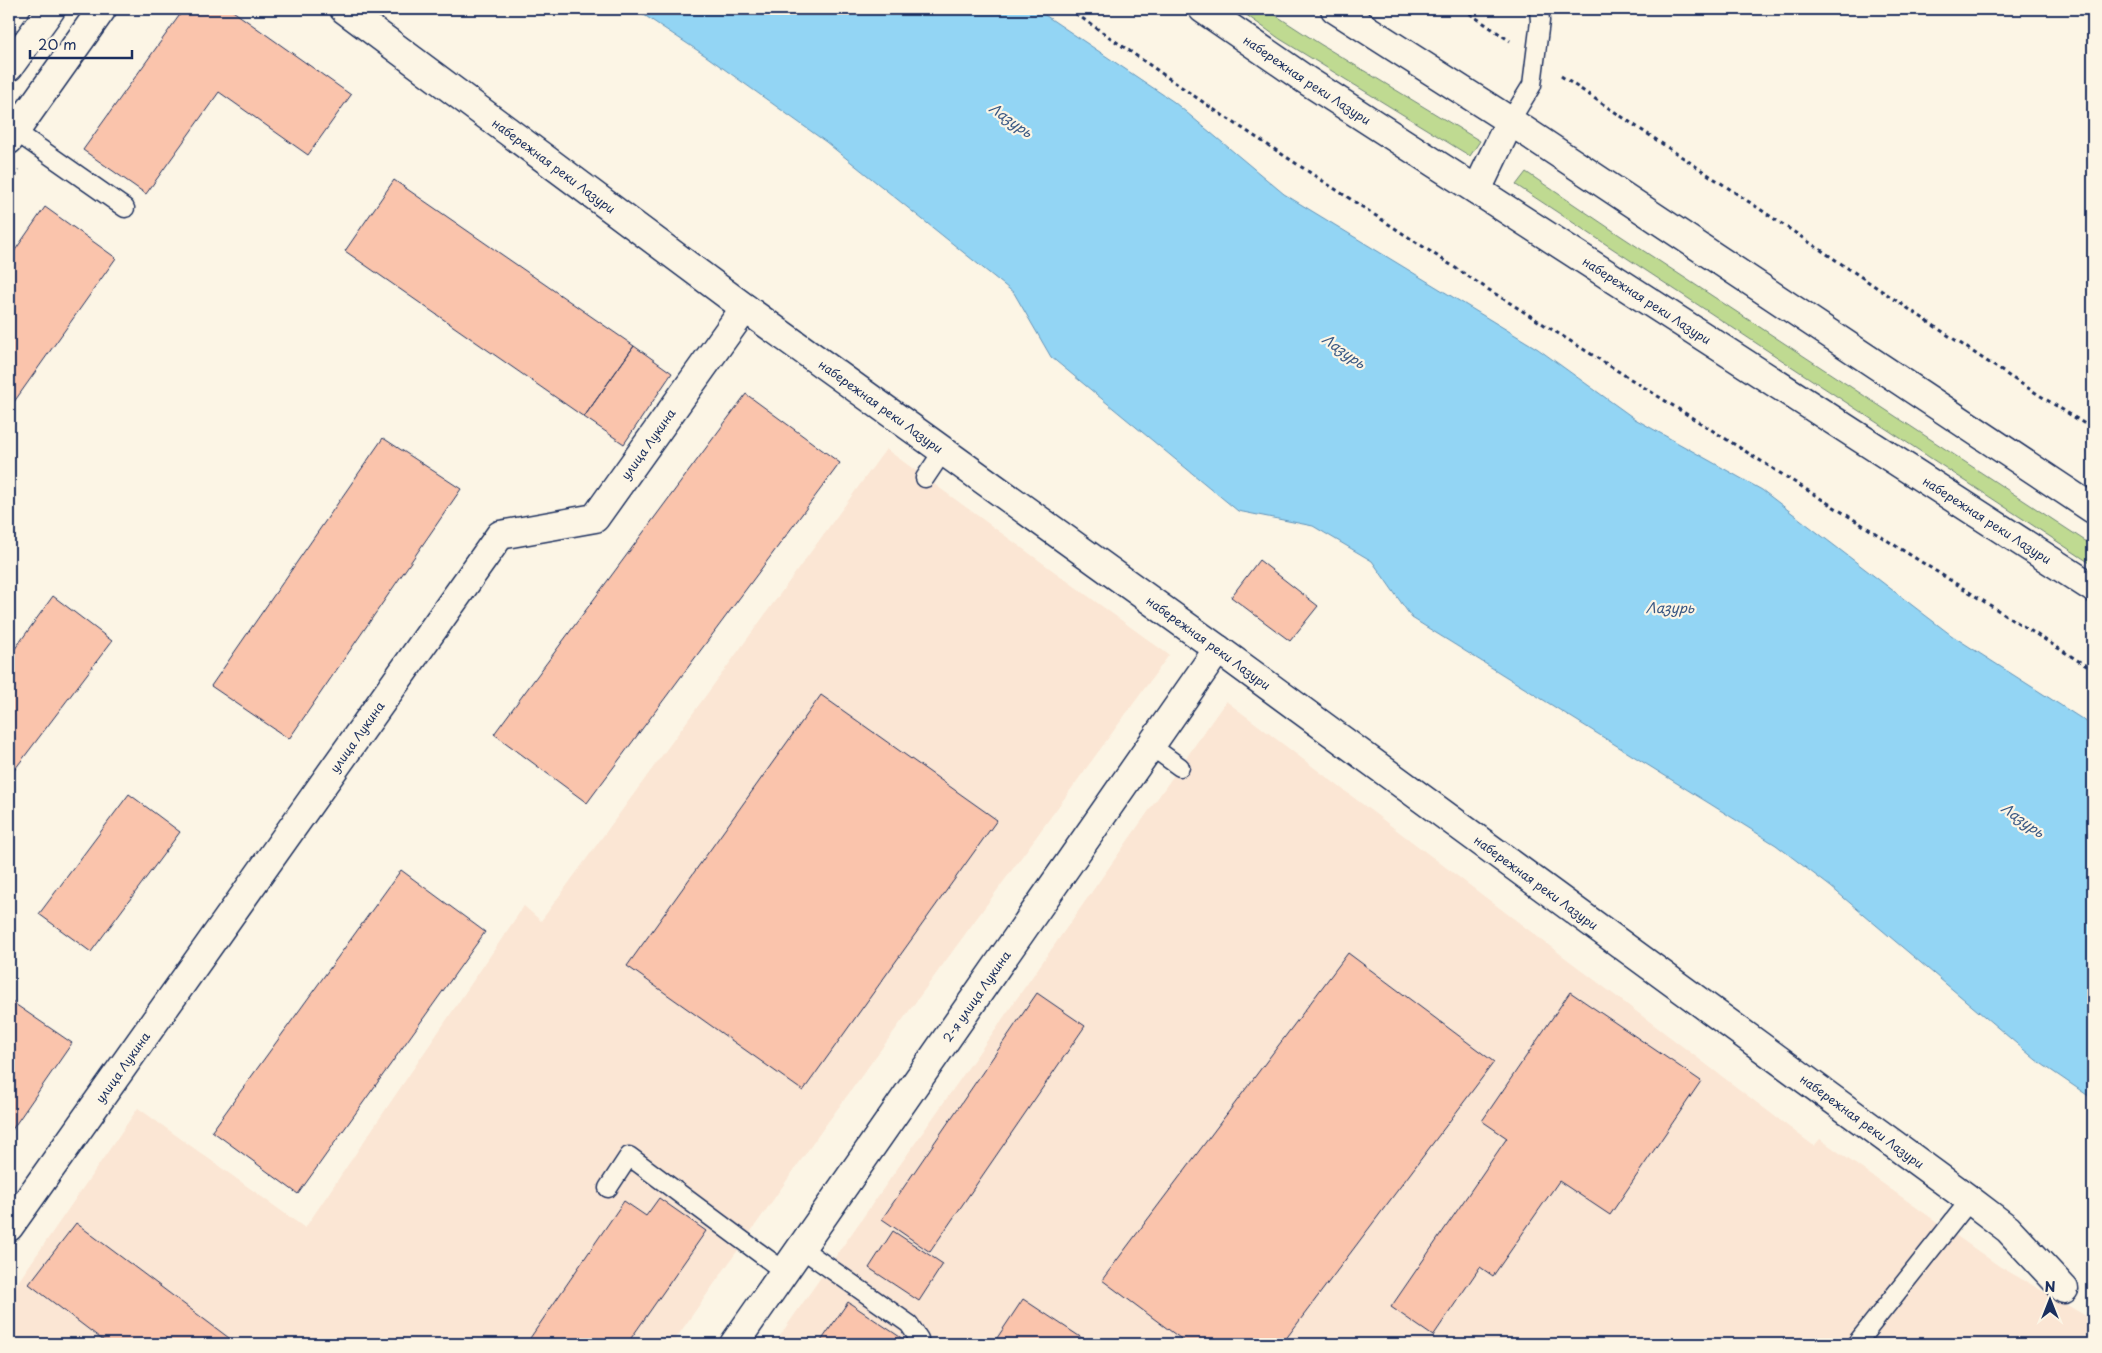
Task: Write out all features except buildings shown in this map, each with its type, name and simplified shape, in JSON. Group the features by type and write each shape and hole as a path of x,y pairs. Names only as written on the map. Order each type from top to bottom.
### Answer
{"street":[{"path":"9,68 51,9"},
{"path":"12,136 102,9"},
{"name":"набережная реки Лазури","path":"344,9 745,308 1218,650 1970,1200 2008,1230 2064,1288"},
{"name":"набережная реки Лазури","path":"1203,9 1306,80 2093,588"},
{"path":"1335,9 1510,120 2093,509"},
{"path":"1477,190 1510,120"},
{"name":"улица Лукина","path":"9,1227 500,535 595,518 745,308"},
{"name":"2-я улица Лукина","path":"734,1344 1218,650"}],"lane":[{"path":"1510,120 1532,85 1540,21 1539,9"},
{"path":"12,136 125,208"},
{"path":"925,478 943,451"},
{"path":"1151,746 1180,767"},
{"path":"608,1188 630,1156 784,1272"},
{"path":"1856,1344 1970,1200"},
{"path":"801,1248 909,1324 919,1338 918,1344"}],"path":[{"path":"1069,9 1213,109 1486,288 2093,670"},
{"path":"1463,9 2009,376 2093,429"}],"shaded area":[{"path":"886,449 1169,655 825,1126 672,1344 9,1344 9,1295 138,1108 305,1228 524,906 541,921"},
{"path":"1226,701 1814,1146 1820,1139 1999,1266 2093,1320 2093,1344 774,1344"}],"green space":[{"path":"1238,9 1266,9 1480,141 1470,156 1280,39"},
{"path":"1526,172 2093,546 2093,565 1516,185"}],"water":[{"name":"Лазурь","path":"635,9 1036,9 1174,102 1284,194 1538,349 1635,419 1762,490 1951,635 2093,726 2093,1099 2036,1060 1831,887 1776,845 1412,618 1372,561 1313,526 1238,511 1051,357 1014,293 826,142 706,56"}]}
